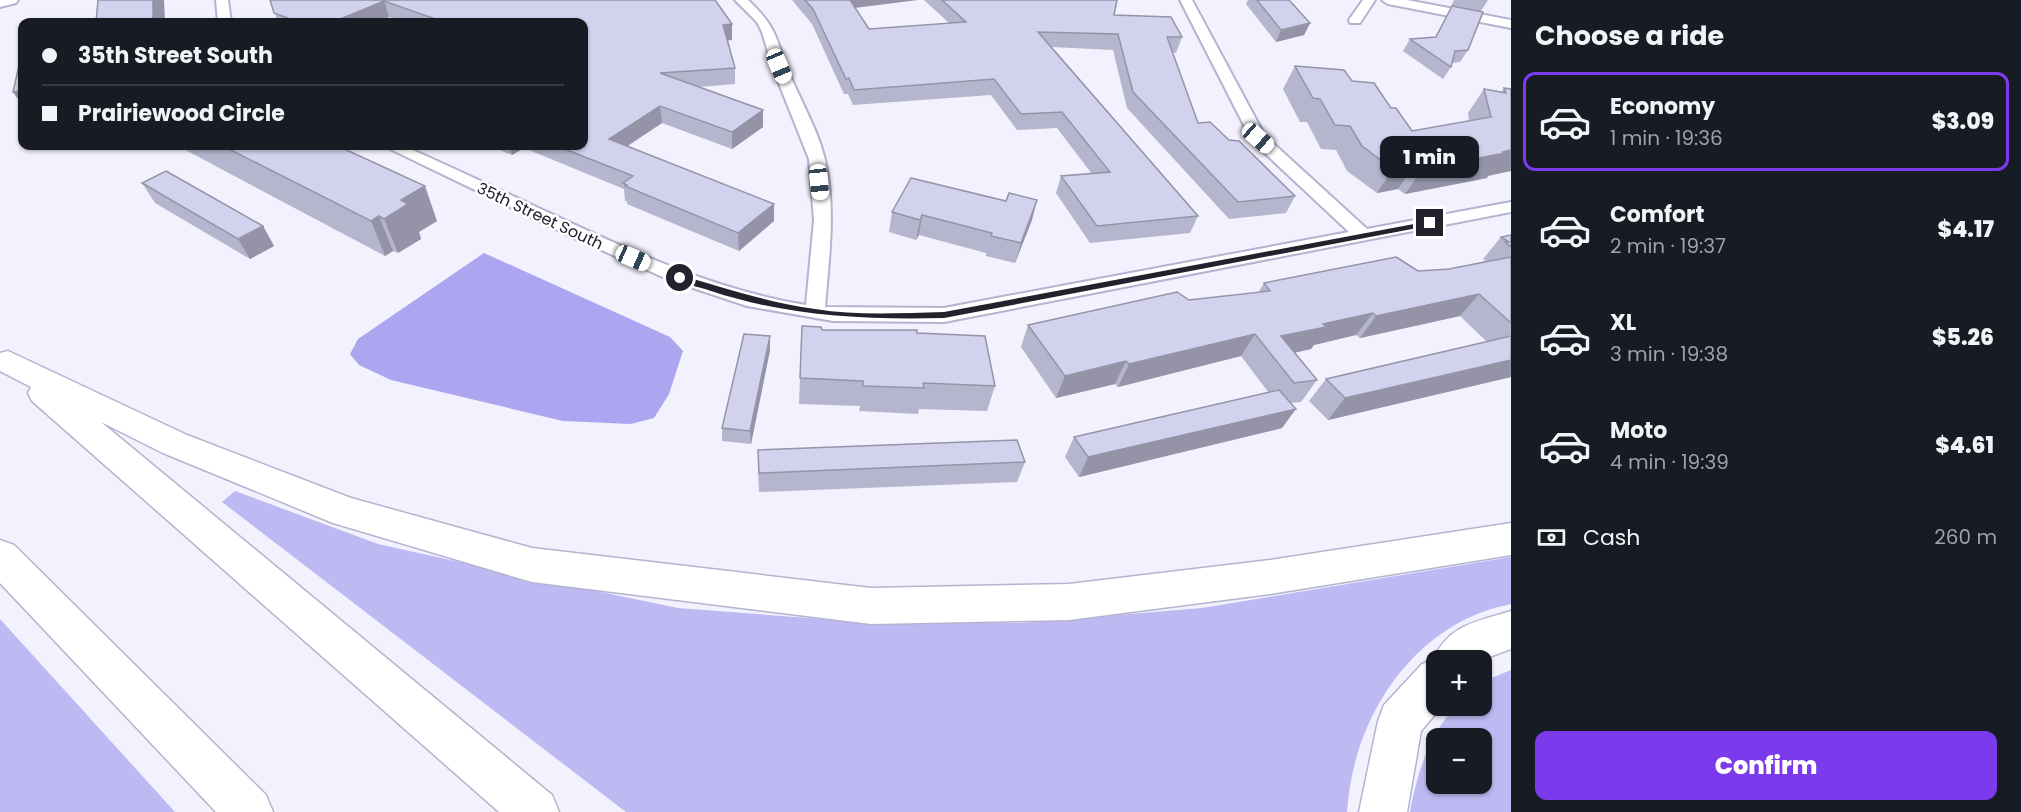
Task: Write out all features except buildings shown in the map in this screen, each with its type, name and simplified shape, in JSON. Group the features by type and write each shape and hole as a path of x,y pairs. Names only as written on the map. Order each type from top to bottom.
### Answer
{"highway":[{"path":"4,359 175,444 346,512 401,528 532,565 871,606 1069,602 1270,577 1511,539"},
{"path":"4,359 535,812"},
{"path":"0,557 249,812"},
{"path":"1463,650 1468,644 1511,630"},
{"path":"1383,812 1400,721 1426,691"}],"street":[{"path":"0,2 10,0"},
{"path":"222,0 224,18"},
{"path":"741,0 762,21 769,32 779,66 817,159 823,220 815,312"},
{"path":"1186,0 1258,138 1363,235"},
{"path":"1355,20 1369,0"},
{"path":"1388,0 1511,24"},
{"name":"35th Street South","path":"401,150 667,273 729,294 815,312 879,317 944,315 1511,207"}],"shaded area":[{"path":"484,253 670,337 683,351 669,394 654,418 631,424 563,421 391,380 359,365 350,354 358,339"},
{"path":"235,491 378,544 678,608 874,623 1021,623 1202,608 1511,557 1511,604 1476,615 1445,631 1418,653 1394,680 1376,710 1361,743 1352,777 1347,812 626,812 222,502"},
{"path":"0,619 175,812 0,812"},
{"path":"1511,670 1511,812 1410,812 1416,783 1426,755 1426,794 1492,794 1492,728 1439,728 1447,716 1492,716 1492,678"}],"route":[{"path":"680,278 729,294 815,312 879,317 944,315 1430,223"}]}
